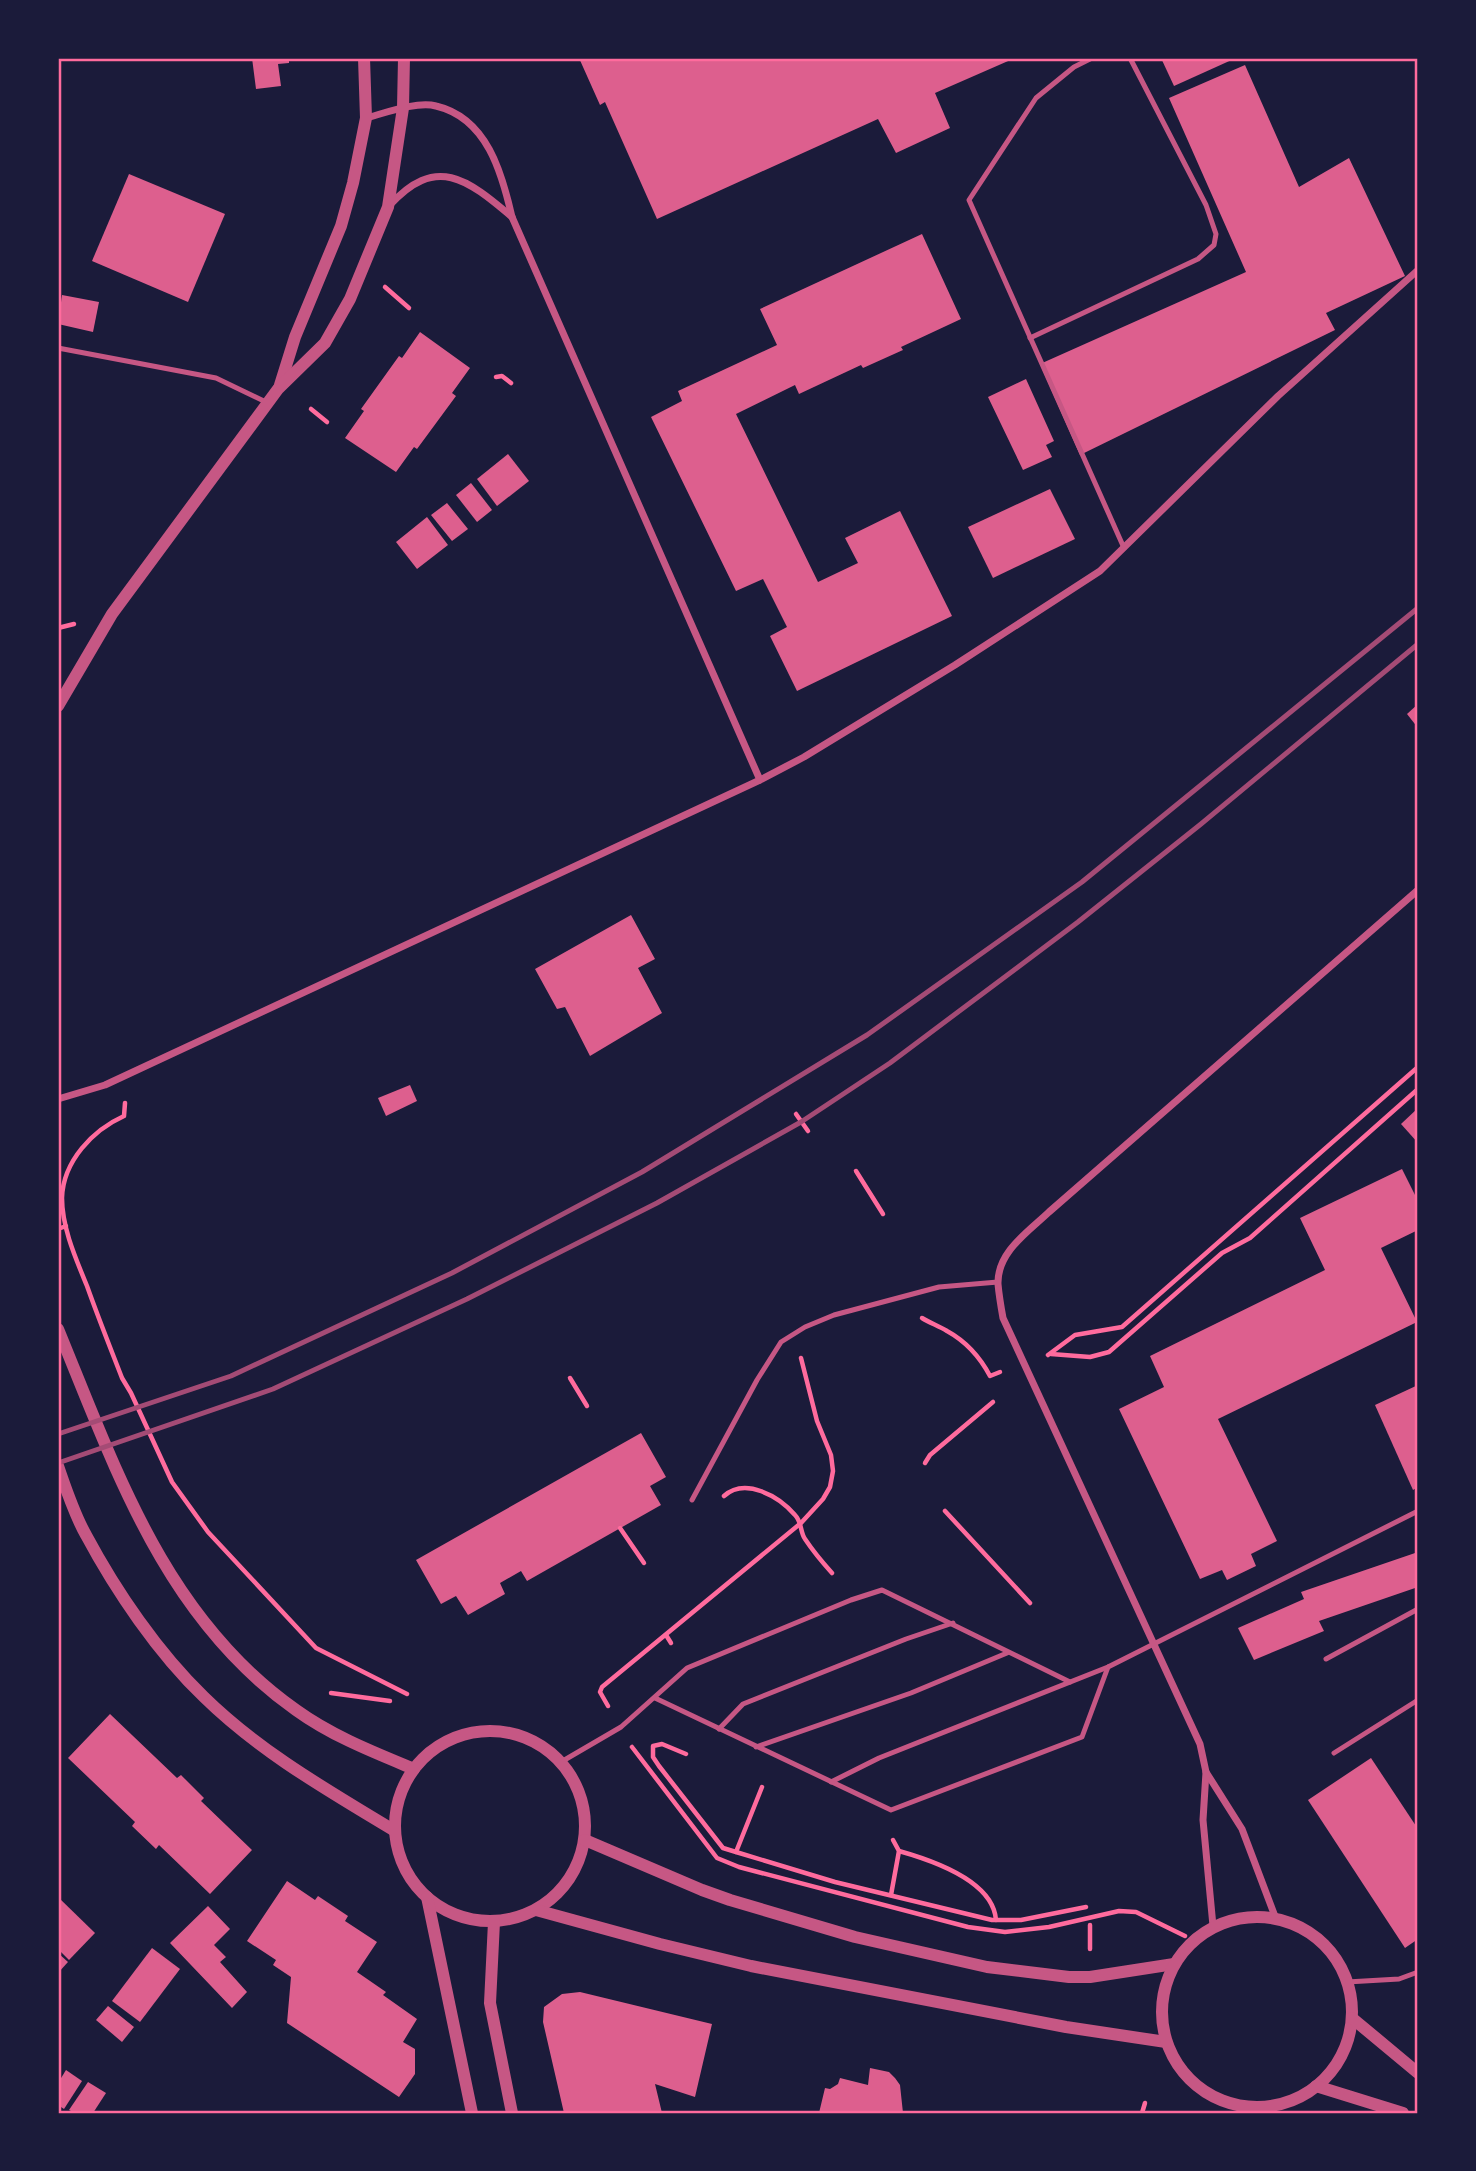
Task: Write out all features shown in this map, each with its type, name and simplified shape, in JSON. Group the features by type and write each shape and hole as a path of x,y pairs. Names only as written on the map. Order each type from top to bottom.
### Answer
{"street":[{"path":"278,389 295,337 341,226 353,183 366,118 364,58"},
{"path":"58,706 112,614 278,389 325,343 350,299 388,207 403,108 404,58"},
{"path":"366,118 403,108 435,105 462,117 477,130 504,180 512,217 760,780"},
{"path":"388,207 403,191 419,180 436,176 453,177 481,191 512,217"},
{"path":"58,1100 128,1075 760,780 804,757 955,665 1100,571 1279,396 1418,270"},
{"path":"1213,1926 1203,1820 1206,1772 1200,1744 1003,1318 998,1282 1002,1261 1016,1243 1049,1212 1418,890"},
{"path":"58,1329 134,1513 159,1558 200,1618 237,1661 295,1710 342,1739 414,1769"},
{"path":"58,1466 84,1533 122,1596 204,1697 269,1750 395,1831"},
{"path":"486,1731 513,1734 540,1744 561,1762 577,1785 585,1812 585,1840 576,1868 559,1892 536,1910 516,1918 494,1922 470,1919 447,1911 427,1897 411,1878 399,1856 395,1831 403,1788 414,1769 434,1749 458,1736 486,1731"},
{"path":"1206,1772 1242,1829 1276,1919"},
{"path":"585,1840 730,1900 855,1937 987,1967 1090,1977 1174,1964"},
{"path":"427,1897 472,2113"},
{"path":"536,1910 751,1966 1066,2027 1166,2042"},
{"path":"1255,1917 1276,1919 1300,1927 1320,1941 1336,1960 1347,1982 1352,2018 1346,2044 1335,2067 1317,2086 1290,2101 1260,2107 1230,2103 1202,2090 1180,2069 1166,2042 1161,2016 1164,1989 1174,1964 1193,1940 1213,1926 1234,1919 1255,1917"},
{"path":"494,1922 490,2003 512,2113"},
{"path":"1352,2018 1418,2073"},
{"path":"1317,2086 1404,2113"}],"lane":[{"path":"1091,58 1074,67 1036,98 970,200 1124,548"},
{"path":"1030,338 1198,259 1214,245 1216,234 1206,205 1130,58"},
{"path":"58,348 216,379 268,403"},
{"path":"692,1500 757,1380 781,1342 804,1327 834,1315 939,1287 998,1282"},
{"path":"831,1782 879,1758 1108,1667 1418,1511"},
{"path":"561,1762 621,1727 687,1668 882,1590 1070,1682"},
{"path":"1326,1659 1418,1609"},
{"path":"719,1729 743,1704 953,1623"},
{"path":"756,1747 911,1693 1007,1653"},
{"path":"655,1698 891,1810 1083,1737 1108,1667"},
{"path":"1334,1753 1418,1700"},
{"path":"1347,1982 1399,1979 1418,1972"}],"path":[{"path":"382,284 409,308"},
{"path":"496,377 502,376 511,383"},
{"path":"310,409 327,422"},
{"path":"1418,1067 1122,1327 1075,1335 1050,1354 1090,1357 1109,1352 1222,1253 1250,1238 1418,1089"},
{"path":"128,1075 124,1116 106,1124 86,1143 67,1173 62,1198 66,1226 75,1254 122,1378 172,1482 208,1532 316,1648 407,1694"},
{"path":"796,1114 808,1131"},
{"path":"856,1171 883,1214"},
{"path":"58,1229 66,1226"},
{"path":"920,1316 969,1347 982,1360 990,1376 1001,1372"},
{"path":"603,1697 600,1692 602,1687 800,1522 823,1499 830,1487 833,1471 831,1455 814,1413 795,1334"},
{"path":"570,1378 587,1406"},
{"path":"925,1463 930,1455 993,1402"},
{"path":"692,1500 709,1514 730,1491 750,1488 779,1501 796,1515 804,1538 832,1573"},
{"path":"945,1511 1030,1603"},
{"path":"620,1528 644,1563"},
{"path":"666,1635 671,1643"},
{"path":"331,1693 390,1701"},
{"path":"686,1754 662,1744 653,1746 653,1757 659,1766 723,1848 835,1882 996,1920 1021,1920 1086,1907"},
{"path":"631,1747 717,1857 739,1867 968,1927 1005,1932 1049,1927 1119,1911 1136,1912 1193,1940"},
{"path":"736,1852 762,1787"},
{"path":"891,1895 899,1851 893,1840"},
{"path":"899,1851 933,1860 969,1881 992,1904 996,1920"},
{"path":"1090,1925 1090,1958"},
{"path":"1142,2113 1145,2103"}],"building":[{"path":"252,58 289,58 289,63 278,64 281,86 256,89"},
{"path":"579,58 1015,58 935,93 950,128 896,153 878,119 657,219 605,102 600,105"},
{"path":"1161,58 1236,58 1174,86"},
{"path":"1245,65 1299,187 1349,158 1405,276 1326,313 1335,330 1080,455 1040,364 1246,272 1169,98"},
{"path":"129,174 225,214 188,302 92,261"},
{"path":"922,234 961,319 863,368 861,365 799,394 795,385 736,414 818,582 858,563 845,538 900,511 952,616 797,691 770,636 787,627 763,579 736,591 651,417 682,401 678,391 777,345 760,309"},
{"path":"62,295 99,302 93,332 58,324"},
{"path":"420,332 470,368 452,393 456,396 417,449 414,447 396,472 345,438 364,411 361,409"},
{"path":"1026,379 1054,441 1046,445 1052,457 1023,470 988,397"},
{"path":"508,454 529,481 497,506 477,479"},
{"path":"471,483 492,510 477,522 456,495"},
{"path":"1050,489 1075,539 993,578 968,527"},
{"path":"447,503 468,529 452,541 431,515"},
{"path":"427,517 448,545 417,569 396,542"},
{"path":"1418,704 1418,728 1407,714"},
{"path":"631,915 655,959 638,968 662,1013 590,1056 565,1007 557,1009 535,969"},
{"path":"410,1085 417,1101 386,1116 378,1098"},
{"path":"1418,1108 1418,1143 1401,1124"},
{"path":"1402,1169 1418,1201 1418,1230 1381,1248 1417,1322 1218,1419 1277,1541 1251,1554 1256,1566 1227,1580 1222,1570 1200,1579 1119,1409 1164,1387 1150,1356 1325,1270 1300,1218"},
{"path":"1418,1385 1418,1487 1413,1490 1375,1405"},
{"path":"641,1433 666,1477 650,1486 661,1505 527,1581 521,1571 500,1583 505,1594 468,1615 456,1596 441,1604 416,1560"},
{"path":"1418,1552 1418,1587 1319,1621 1324,1631 1254,1660 1238,1628 1304,1599 1301,1592"},
{"path":"110,1714 177,1778 181,1775 204,1798 201,1801 252,1850 210,1894 159,1845 156,1849 132,1826 135,1822 68,1758"},
{"path":"1371,1758 1418,1829 1418,1939 1405,1948 1308,1800"},
{"path":"287,1881 315,1900 318,1896 348,1916 345,1921 377,1942 357,1972 386,1992 383,1995 417,2019 403,2042 415,2049 415,2074 399,2097 287,2023 291,1977 273,1965 276,1960 247,1941"},
{"path":"58,1897 95,1933 69,1960 58,1949"},
{"path":"208,1906 230,1929 214,1945 226,1957 220,1962 247,1992 232,2008 170,1943"},
{"path":"152,1948 180,1969 140,2022 112,2001"},
{"path":"58,1953 68,1962 58,1973"},
{"path":"580,1992 712,2024 695,2097 655,2084 662,2113 564,2113 543,2022 544,2007 562,1994"},
{"path":"108,2006 134,2027 122,2042 96,2020"},
{"path":"870,2068 889,2072 895,2078 900,2085 903,2113 819,2113 825,2088 830,2089 838,2084 840,2078 868,2085"},
{"path":"66,2070 82,2081 64,2109 58,2105 58,2083"},
{"path":"88,2082 106,2093 93,2113 75,2113 69,2110"}],"railway":[{"path":"58,1434 231,1376 452,1273 642,1172 867,1035 1082,882 1418,608"},
{"path":"58,1463 273,1389 467,1299 657,1203 801,1122 890,1063 1078,922 1418,644"}]}
